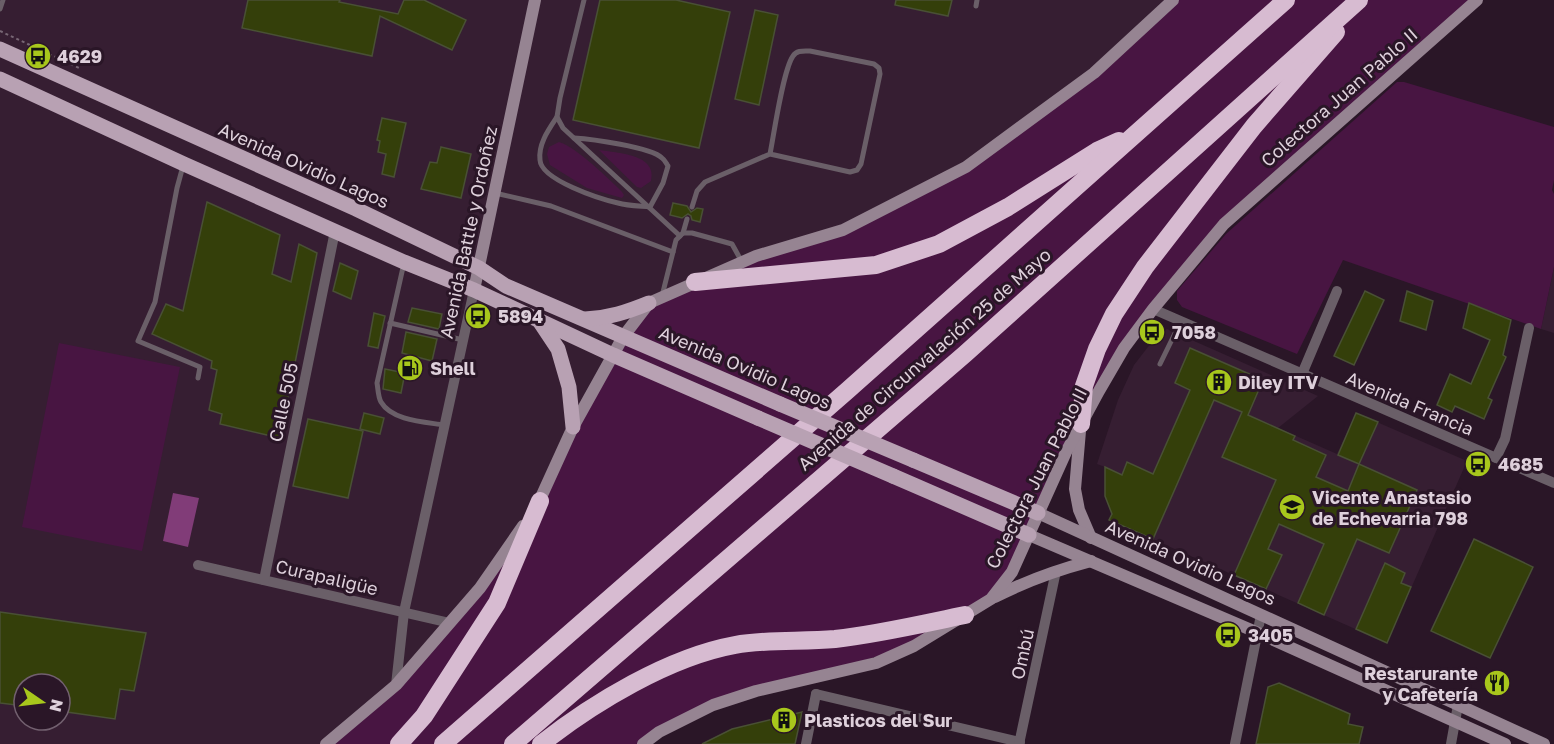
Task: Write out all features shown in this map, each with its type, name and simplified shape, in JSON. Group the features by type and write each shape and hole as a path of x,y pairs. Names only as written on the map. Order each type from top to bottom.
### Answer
{"highway":[{"name":"Avenida de Circunvalación 25 de Mayo","path":"443,744 848,390 1286,0"},
{"name":"Avenida de Circunvalación 25 de Mayo","path":"513,744 965,354 1361,0"},
{"path":"1081,424 1084,386 1097,349 1114,314 1145,267 1254,126 1361,0"},
{"path":"695,282 876,265 939,244 1008,207 1097,151 1136,133"},
{"path":"399,744 424,716 497,603 540,501"},
{"path":"541,744 571,720 626,687 697,656 735,645 876,634 965,615"}],"main road":[{"name":"Avenida Battle y Ordoñez","path":"474,290 535,0"},
{"path":"582,319 615,316 655,301 742,262 843,230 966,167 1094,73 1173,0"},
{"name":"Colectora Juan Pablo II","path":"643,744 659,732 712,705 756,691 876,663 914,646 991,599 1012,572 1081,424 1124,348 1153,309 1224,224 1477,0"},
{"name":"Avenida Ovidio Lagos","path":"0,49 345,204 479,268 506,286 1038,513 1544,744"},
{"name":"Avenida Ovidio Lagos","path":"0,79 404,262 474,290 613,355 1256,632 1505,744"},
{"path":"326,744 396,684 480,588 540,501 573,427 623,337 655,301"},
{"path":"538,319 558,349 569,387 573,427"},
{"path":"1081,424 1075,489 1079,510 1091,538"},
{"path":"991,599 1020,584 1091,561"}],"street":[{"name":"Calle 505","path":"264,580 335,231"},
{"name":"Avenida Battle y Ordoñez","path":"396,684 404,612 474,290"},
{"path":"1302,374 1337,291"},
{"name":"Avenida Francia","path":"1153,309 1554,483"},
{"path":"1496,458 1505,439 1529,328"},
{"name":"Curapaligüe","path":"198,565 450,623"},
{"name":"Ombú","path":"1020,743 1056,571"},
{"path":"1234,744 1261,615"},
{"path":"806,744 816,694 808,678"},
{"path":"816,694 1020,743"},
{"path":"1451,744 1458,705"}],"lane":[{"path":"0,9 3,0"},
{"path":"584,0 557,117 547,131 542,145 540,160 543,170 556,179 619,204 650,207"},
{"path":"692,207 697,191 705,182 770,154 850,172 857,170 861,164 880,74 879,68 874,64 810,51 800,51 794,54 787,72 770,154"},
{"path":"557,117 563,128 681,235"},
{"path":"574,138 642,150 662,157 668,166 663,183 650,207"},
{"path":"184,164 155,302 138,341 200,367 198,378"},
{"path":"495,193 551,206 673,252"},
{"path":"655,301 676,240 681,235 687,219"},
{"path":"681,235 692,233 732,244 742,262"},
{"path":"404,262 377,382 381,402 393,413 410,419 444,425"},
{"path":"1160,364 1181,321"},
{"path":"390,323 463,340"}],"shaded area":[{"path":"0,0 1173,0 1094,73 540,501 423,653 326,744 0,744"},
{"path":"1173,0 1477,0 1224,224 1123,348 991,599 914,646 756,691 643,744 326,744 423,653 540,501 573,427 649,303 695,282 843,230 966,167 1094,73"},
{"path":"1397,82 1404,82 1554,127 1552,190 1554,194 1554,267 1541,329 1343,260 1297,354 1182,307 1177,300 1177,291 1226,234"},
{"path":"559,142 574,150 601,172 622,192 624,195 622,198 587,188 550,165 547,154 549,147"},
{"path":"599,150 634,156 642,160 652,172 651,181 641,188 637,187"},
{"path":"1554,267 1554,333 1541,329"},
{"path":"1167,329 1318,396 1278,428 1337,454 1356,413 1467,461 1387,643 1109,520 1113,512 1105,496 1105,467 1097,464 1118,400 1134,365 1158,334"},
{"path":"59,343 180,367 142,551 22,527"},
{"path":"173,493 199,498 188,547 163,541"}],"building":[{"path":"248,0 340,0 339,2 398,14 404,0 424,0 466,20 452,50 380,16 372,56 242,28"},
{"path":"600,0 676,0 730,12 699,148 573,120"},
{"path":"896,0 952,0 948,16 895,5"},
{"path":"755,10 778,15 759,105 735,99"},
{"path":"382,118 406,123 394,177 382,174 386,154 378,152 380,141 377,140"},
{"path":"441,147 471,154 461,198 421,189 430,162 437,163"},
{"path":"207,202 280,235 272,274 291,282 299,244 317,253 280,438 220,424 222,414 209,410 217,370 211,368 212,361 152,334 166,304 183,311"},
{"path":"673,203 687,206 691,212 697,208 703,209 700,222 692,220 688,214 682,218 670,215"},
{"path":"340,263 358,271 351,299 333,291"},
{"path":"1365,291 1384,300 1354,365 1334,356"},
{"path":"1407,291 1433,301 1426,330 1400,321"},
{"path":"1469,303 1511,320 1503,355 1506,357 1488,398 1492,400 1484,419 1455,406 1452,412 1437,405 1450,374 1471,384 1490,340 1463,328"},
{"path":"412,308 442,314 439,329 408,322"},
{"path":"374,313 385,316 378,348 368,346"},
{"path":"406,332 437,339 432,361 402,353"},
{"path":"1190,348 1263,380 1248,415 1295,436 1293,440 1326,455 1316,477 1348,491 1359,464 1417,490 1389,553 1357,539 1324,615 1298,603 1324,544 1279,524 1268,549 1282,555 1266,589 1234,575 1276,480 1222,457 1242,412 1214,400 1153,539 1109,520 1112,514 1105,496 1105,467 1122,475 1127,462 1153,474 1190,390 1175,383"},
{"path":"385,369 405,373 401,393 383,389"},
{"path":"364,413 384,418 380,434 360,429"},
{"path":"1356,413 1378,422 1359,464 1338,455"},
{"path":"308,419 363,431 348,498 293,486"},
{"path":"1474,539 1533,567 1490,658 1431,631"},
{"path":"1385,563 1405,573 1401,583 1411,587 1387,643 1356,629"},
{"path":"0,612 146,633 134,691 120,689 115,719 72,713 72,672 12,672 12,704 0,703"},
{"path":"1279,683 1350,714 1348,724 1363,727 1359,744 1256,744 1268,687"},
{"name":"Plasticos del Sur","path":"802,712 795,744 702,744 732,729"}],"place":[{"name":"4629","path":"38,56"},
{"name":"5894","path":"478,316"},
{"name":"7058","path":"1152,332"},
{"name":"Shell","path":"410,368"},
{"name":"Diley ITV","path":"1219,382"},
{"name":"4685","path":"1478,464"},
{"name":"Vicente Anastasio de Echevarria 798","path":"1292,507"},
{"name":"3405","path":"1228,635"},
{"name":"Restarurante y Cafetería","path":"1497,683"},
{"name":"Plasticos del Sur","path":"784,720"}]}
